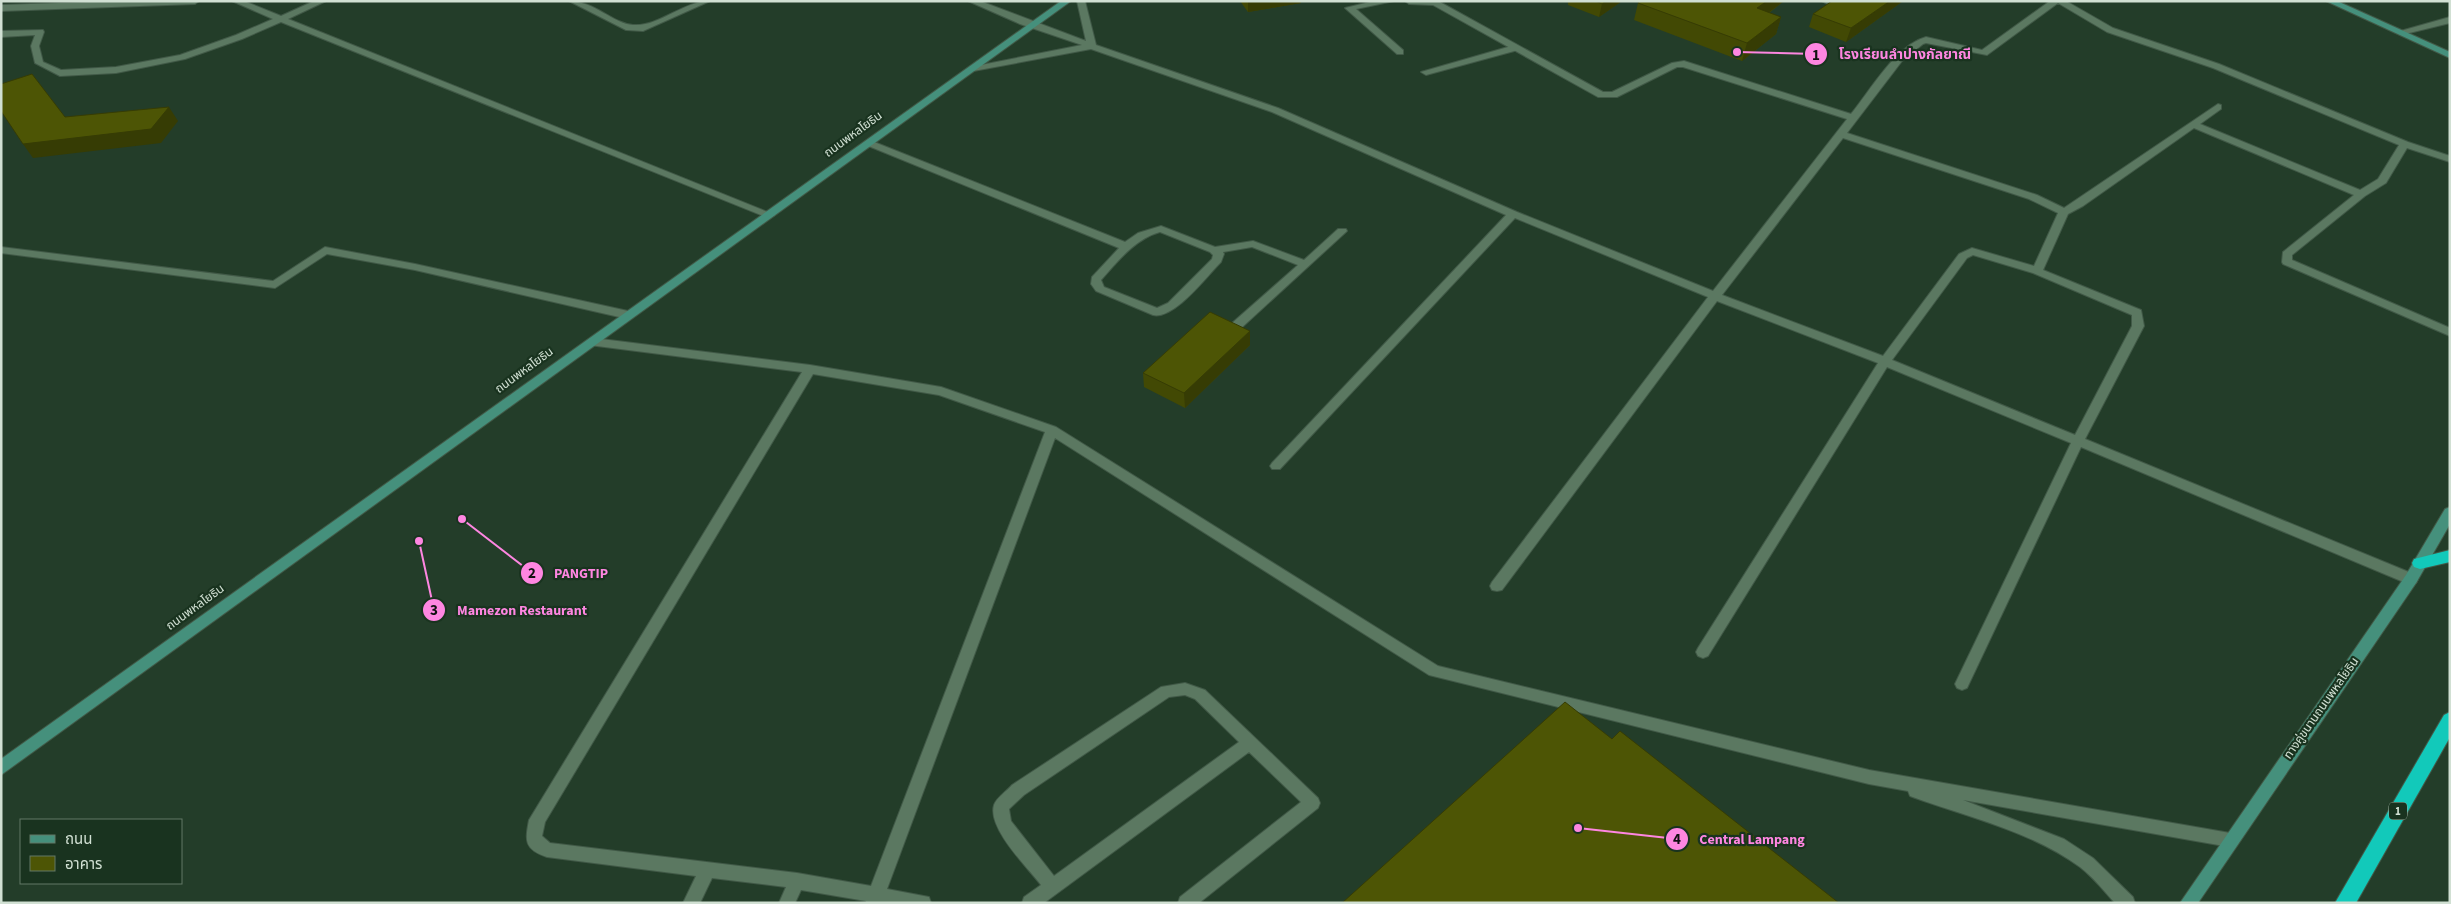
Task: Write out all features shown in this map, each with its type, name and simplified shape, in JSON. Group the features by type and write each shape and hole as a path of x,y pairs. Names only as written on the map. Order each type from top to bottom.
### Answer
{"highway":[{"path":"2420,563 2450,556"},
{"name":"1","path":"2345,903 2450,720"}],"main road":[{"name":"ถนนพหลโยธิน","path":"1,768 628,315 1067,1"},
{"path":"2330,1 2450,55"},
{"name":"ทางคู่ขนานถนนพหลโยธิน","path":"2188,903 2411,579 2450,512"}],"street":[{"path":"1,8 192,1"},
{"path":"236,1 770,215"},
{"path":"1,34 40,32 36,46 39,62 60,73 116,70 182,57 322,1"},
{"path":"573,1 629,28 644,28 706,1"},
{"path":"972,1 1033,26 1274,110 1513,214 1715,296 1885,361 2411,579"},
{"path":"1081,1 1092,46"},
{"path":"1390,1 1349,8 1400,52"},
{"path":"1409,1 1435,3 1601,95 1614,95 1675,65 1684,64 1854,118"},
{"path":"1826,1 1833,4 1837,1"},
{"path":"1497,586 1715,296 1899,59 1920,42 1926,40 1984,53 2058,1 2110,30 2216,66 2405,144 2450,159"},
{"path":"2401,32 2450,20"},
{"path":"971,70 1092,46"},
{"path":"1426,72 1515,48"},
{"path":"2038,271 2064,212 2079,204 2218,107"},
{"path":"2193,124 2361,194"},
{"path":"1842,134 2033,197 2064,212"},
{"path":"869,143 1126,248"},
{"path":"2405,144 2382,181 2361,194 2287,254 2287,262 2450,332"},
{"path":"1276,466 1513,214"},
{"path":"1161,229 1214,250 1219,254 1218,260 1172,306 1157,312 1100,289 1096,284 1096,279 1126,248 1149,231 1161,229"},
{"path":"1235,327 1342,231"},
{"path":"1214,250 1253,244 1305,264"},
{"path":"1,250 275,285 325,250 415,267 628,315"},
{"path":"1703,652 1885,361 1962,256 1972,251 2038,271 2137,313 2138,326 2078,441 1962,684"},
{"path":"593,342 810,370 941,390 1052,430 1434,671 1869,776 2230,840"},
{"path":"810,370 537,820 533,839 547,850 707,872 796,881 874,898 923,903"},
{"path":"874,898 1052,430"},
{"path":"1053,887 1003,824 1001,807 1018,790 1166,691 1185,689 1200,694 1312,802 1186,903"},
{"path":"1030,903 1250,743"},
{"path":"1869,776 1949,802 2058,844 2087,863 2127,903"},
{"path":"691,903 707,872"},
{"path":"787,903 796,881"}],"building":[{"path":"1640,1 1767,1 1757,8 1781,17 1747,43 1638,3"},
{"path":"1832,1 1890,1 1851,28 1813,14"},
{"path":"32,74 65,117 169,107 151,129 23,144 1,111 1,84"},
{"path":"1210,312 1250,331 1184,393 1143,373"},
{"path":"1565,702 1612,739 1620,731 1839,903 1342,903"}],"place":[{"name":"โรงเรียนลำปางกัลยาณี","path":"1737,52"},
{"name":"PANGTIP","path":"462,519"},
{"name":"Mamezon Restaurant","path":"419,541"},
{"name":"Central Lampang","path":"1578,828"}]}
